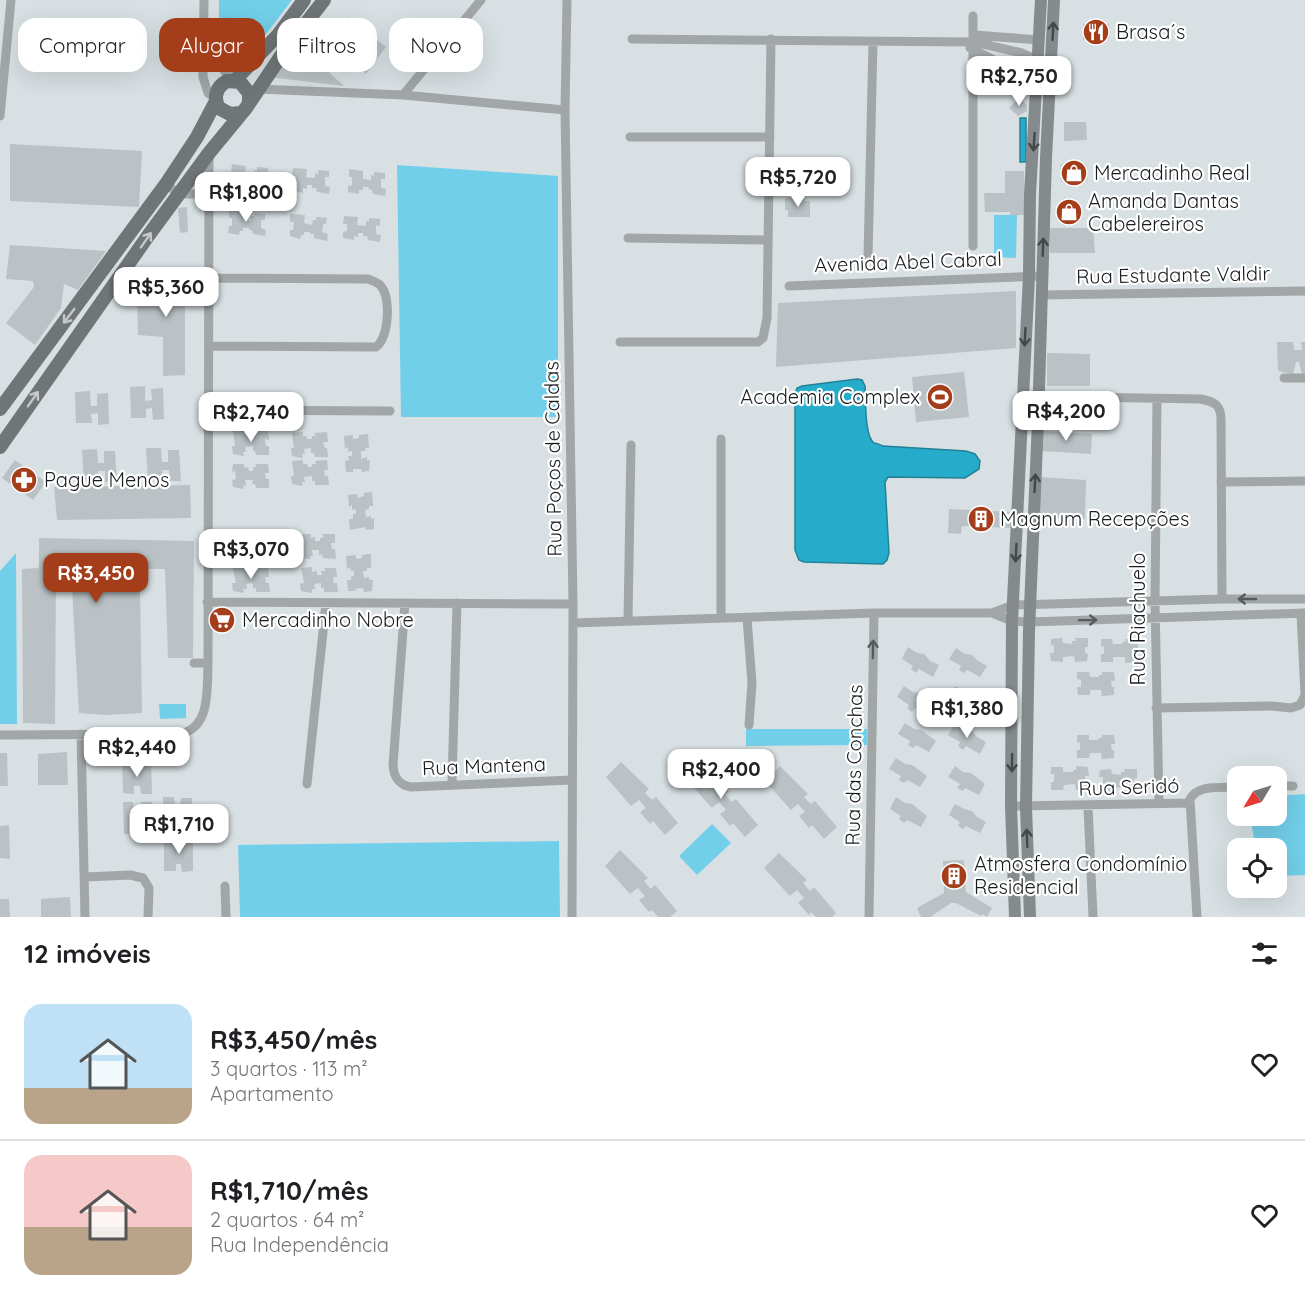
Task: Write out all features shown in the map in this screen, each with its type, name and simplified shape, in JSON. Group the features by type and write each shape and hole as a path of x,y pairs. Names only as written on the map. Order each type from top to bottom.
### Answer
{"main road":[{"path":"0,410 166,184 208,118 212,96 222,84 234,80 278,35 304,0"},
{"path":"0,447 179,194 324,0"},
{"name":"Avenida Abel Cabral","path":"1015,917 1011,806 1012,621 1029,276 1030,194 1041,0"},
{"path":"1030,917 1026,807 1029,622 1054,0"},
{"path":"212,96 224,112 234,115 244,107 247,88 234,80"}],"street":[{"path":"0,116 11,0"},
{"path":"204,0 204,18"},
{"name":"Rua Poços de Caldas","path":"567,0 565,110 573,604 572,917"},
{"path":"403,95 475,2"},
{"path":"973,16 973,246"},
{"path":"632,39 960,43 1039,40"},
{"path":"620,342 760,341 765,333 771,39"},
{"path":"868,257 873,42"},
{"path":"974,43 1022,53 1038,60"},
{"path":"974,43 1037,81"},
{"path":"206,72 212,96"},
{"path":"227,72 234,80"},
{"path":"258,89 403,95 565,110"},
{"path":"630,137 770,137"},
{"path":"0,735 184,733 197,727 202,718 207,698 208,663 209,153"},
{"path":"166,184 179,194 208,194"},
{"path":"628,238 768,240"},
{"name":"Avenida Abel Cabral","path":"789,286 1042,276"},
{"path":"209,278 368,279 379,284 387,303 385,334 376,347 210,346"},
{"name":"Rua Estudante Valdir","path":"1041,295 1305,291"},
{"path":"1284,378 1305,378"},
{"path":"1023,396 1188,399 1217,404 1221,410 1222,599"},
{"name":"Rua Riachuelo","path":"1157,399 1155,601 1159,803"},
{"path":"209,410 390,411"},
{"path":"721,439 721,616"},
{"path":"628,617 631,445"},
{"path":"1221,482 1305,481"},
{"path":"573,621 628,617 747,618 874,613 992,613 1013,605 1305,599"},
{"path":"207,602 573,604"},
{"path":"307,784 326,603"},
{"name":"Rua Mantena","path":"405,603 394,772 400,783 405,786 572,780"},
{"path":"452,784 457,603"},
{"name":"Rua das Conchas","path":"869,917 874,613"},
{"path":"992,613 1012,621 1029,622 1303,613 1305,695 1300,705 1291,708 1272,706 1156,708"},
{"path":"747,618 752,683 749,725"},
{"path":"194,663 208,663"},
{"path":"81,734 85,917"},
{"path":"110,745 111,734"},
{"path":"1287,786 1293,786"},
{"name":"Rua Seridó","path":"1011,806 1088,807 1159,803 1190,804 1191,795 1197,790 1227,788"},
{"path":"1190,804 1197,917"},
{"path":"1088,807 1093,917"},
{"path":"85,877 130,875 143,878 149,888 148,917"},
{"path":"225,886 226,917"}],"shaded area":[{"path":"219,0 292,0 265,35 265,18 219,18"},
{"path":"1020,118 1026,118 1026,162 1020,162"},
{"name":"Mercadinho Real","path":"1060,164 1087,164 1088,181 1061,182"},
{"path":"397,165 558,176 558,417 401,417"},
{"path":"994,215 1017,215 1016,258 994,257"},
{"path":"862,380 865,386 867,425 874,443 883,446 966,451 975,454 980,461 979,469 965,478 888,477 885,482 889,553 883,564 804,562 799,560 795,550 795,394 797,388 802,386"},
{"path":"16,553 17,724 0,724 0,571"},
{"path":"159,704 186,704 186,718 160,719"},
{"path":"746,729 867,729 867,745 746,746"},
{"path":"1305,794 1305,875 1287,876 1287,838 1254,838 1252,826 1287,826 1287,795"},
{"path":"712,824 731,843 697,875 679,856"},
{"path":"559,841 560,917 240,917 238,845"}],"building":[{"name":"Brasa´s","path":"1083,24 1109,24 1109,39 1083,40"},
{"path":"377,40 386,47 377,59"},
{"path":"277,67 277,72 329,72 344,86 269,77"},
{"path":"1019,98 1027,105 1027,111 1018,116 1009,108"},
{"path":"1064,122 1086,122 1087,140 1064,141"},
{"path":"10,144 142,151 139,207 10,201"},
{"path":"232,164 246,166 245,174 254,175 257,167 268,168 268,174 264,174 264,182 269,184 268,191 256,189 251,182 242,185 242,189 231,187 231,181 235,180 235,172 231,172"},
{"path":"293,168 307,169 306,177 315,178 318,170 329,171 329,177 325,177 325,186 330,187 329,194 317,192 312,185 307,185 307,189 303,188 303,193 292,190 292,184 296,183 296,176 292,176"},
{"path":"349,169 363,171 363,179 371,180 374,172 385,173 385,179 381,179 381,188 386,189 385,196 373,194 372,190 368,189 369,187 363,187 363,190 359,190 359,194 348,192 348,186 352,185"},
{"path":"1005,171 1024,171 1024,215 1010,215 1010,212 985,212 984,193 1005,193"},
{"path":"785,198 804,198 804,201 810,201 810,217 788,217 788,210 785,210"},
{"name":"Amanda Dantas Cabelereiros","path":"1058,204 1081,205 1081,219 1058,218"},
{"path":"187,207 188,232 180,233 178,208"},
{"path":"229,210 243,212 243,219 251,221 251,216 255,213 265,214 265,220 261,220 261,228 266,230 265,236 253,234 249,228 243,228 239,235 228,233 229,226 232,226"},
{"path":"290,214 305,215 304,223 312,225 316,217 327,218 322,232 328,234 327,241 314,238 314,234 310,232 304,232 300,239 290,236 294,222 290,222"},
{"path":"344,216 358,217 357,225 366,226 369,218 380,219 380,226 376,225 376,234 381,235 380,242 368,240 363,233 358,233 358,237 354,236 354,240 343,238 343,232 347,231 347,224 343,224"},
{"path":"1049,228 1093,228 1095,253 1050,253"},
{"path":"10,245 106,251 78,290 64,284 61,308 35,345 6,323 34,287 33,281 6,279"},
{"path":"185,269 185,375 163,376 163,337 138,335 137,285 162,285 163,270"},
{"path":"1016,291 1016,348 776,367 778,303"},
{"path":"1277,342 1293,342 1294,350 1302,350 1301,342 1305,342 1305,374 1302,374 1299,362 1296,362 1293,374 1278,371"},
{"path":"1047,353 1090,354 1090,386 1047,386"},
{"name":"Academia Complex","path":"964,372 969,417 916,422 912,377"},
{"path":"145,386 145,401 152,400 151,389 163,388 164,419 153,420 152,408 146,409 146,418 131,418 130,387"},
{"path":"90,391 91,406 97,406 97,394 108,393 109,424 98,425 98,413 91,414 92,423 76,423 75,392"},
{"path":"244,430 244,434 248,434 249,438 257,434 256,431 268,430 269,440 265,439 266,446 269,446 269,455 256,455 253,446 245,447 244,456 233,454 232,446 235,446 233,431"},
{"path":"1042,431 1092,434 1091,454 1041,451"},
{"path":"303,432 303,436 312,439 312,436 316,436 314,433 327,432 328,442 323,442 327,448 328,457 315,457 314,453 311,453 311,448 304,449 303,458 292,456 291,448 294,448 292,433"},
{"path":"368,434 369,448 361,451 361,459 367,457 367,461 370,460 369,471 362,472 361,469 353,469 353,472 346,472 345,461 349,460 348,456 352,456 352,451 348,452 348,447 345,449 344,436 353,435 353,439 359,438 359,435"},
{"path":"146,448 161,448 162,462 168,462 168,450 179,450 181,481 170,481 169,470 162,470 163,479 148,480"},
{"path":"97,449 98,463 104,463 104,451 115,451 117,482 105,482 105,471 98,471 99,480 84,481 82,450"},
{"name":"Pague Menos","path":"15,460 46,482 33,500 2,478"},
{"path":"303,460 303,464 312,467 312,464 316,464 315,461 327,460 328,470 324,470 325,476 328,476 329,485 315,485 312,476 304,477 303,486 292,484 291,476 294,476 292,461"},
{"path":"233,464 244,464 244,468 248,467 249,471 253,471 253,467 257,467 255,464 268,464 269,473 265,473 266,479 269,479 269,488 256,488 255,484 252,484 253,480 245,480 244,489 233,487 232,480 236,479 235,471 232,472"},
{"path":"1040,477 1086,480 1085,519 1040,517"},
{"path":"190,485 191,518 57,520 54,487"},
{"path":"372,492 373,506 365,510 366,517 374,518 374,529 366,530 365,527 350,530 349,519 353,519 356,509 352,510 352,505 349,507 348,495 357,494 358,498 364,496 364,493"},
{"name":"Magnum Recepções","path":"949,509 1014,512 1013,528 962,526 961,534 948,533"},
{"path":"300,534 311,534 311,538 315,537 315,541 320,541 320,538 324,537 322,534 335,534 335,543 331,543 332,549 335,549 336,559 323,558 322,554 319,555 319,550 312,550 311,559 299,558 299,550 302,550"},
{"path":"236,536 248,536 248,540 252,539 252,543 257,543 256,539 261,539 259,536 272,536 272,545 268,545 269,551 272,551 273,560 260,560 256,552 249,552 250,558 247,557 247,561 236,560 236,552 239,551"},
{"path":"39,538 194,541 193,658 168,658 165,569 56,568 55,724 23,723 22,569 39,568"},
{"path":"371,554 371,568 363,571 364,578 369,577 369,580 373,580 372,591 364,592 363,588 348,591 347,580 351,580 354,571 351,571 350,567 347,569 346,556 356,555 356,559 362,558 362,555"},
{"path":"244,567 244,571 248,571 249,575 257,571 256,568 268,568 269,577 265,577 266,583 269,583 270,592 256,592 253,583 246,584 247,589 243,589 244,593 233,591 232,583 236,583 233,568"},
{"path":"312,567 312,572 317,571 317,575 322,575 321,571 326,571 324,568 336,568 337,577 333,577 334,583 337,583 338,592 324,592 321,583 314,584 315,589 312,589 312,593 301,591 300,584 304,583 301,568"},
{"path":"140,587 142,713 106,715 79,713 72,588"},
{"path":"1062,638 1063,643 1072,644 1072,641 1076,641 1075,638 1088,638 1088,647 1085,647 1085,653 1088,654 1087,661 1075,662 1074,656 1063,657 1063,662 1051,661 1050,653 1054,653 1054,646 1051,645 1051,639"},
{"path":"1101,639 1112,639 1113,644 1122,644 1126,642 1125,639 1138,639 1138,648 1135,648 1135,654 1138,654 1137,662 1125,663 1125,657 1113,657 1113,662 1101,662 1104,647 1101,646"},
{"path":"908,647 917,653 924,654 930,661 939,665 933,677 919,669 916,673 911,669 913,666 902,659"},
{"path":"956,648 965,654 972,655 987,666 980,677 967,670 964,673 959,670 961,666 949,659"},
{"path":"1077,672 1089,672 1090,677 1099,677 1102,672 1114,672 1115,681 1111,681 1114,695 1102,696 1101,690 1090,690 1090,695 1078,695 1077,687 1081,687 1081,680 1077,679"},
{"path":"904,686 913,692 920,693 935,704 928,716 915,708 912,712 907,708 909,705 897,697"},
{"path":"955,686 964,692 972,693 986,704 980,716 966,708 964,712 958,708 961,704 949,698"},
{"path":"905,723 914,729 921,730 936,741 929,752 916,745 913,748 908,745 910,741 898,734"},
{"path":"955,724 964,730 972,731 986,742 980,754 966,746 963,750 958,746 960,742 948,735"},
{"path":"1077,735 1089,735 1089,740 1099,740 1102,735 1114,735 1115,744 1111,744 1114,758 1102,759 1101,753 1090,753 1089,758 1077,758 1080,743 1077,742"},
{"path":"67,752 68,785 38,785 38,754"},
{"path":"0,753 7,753 8,786 0,786"},
{"path":"896,758 905,764 912,765 927,776 920,787 907,780 904,783 899,780 901,776 889,769"},
{"path":"122,761 133,761 134,768 140,768 140,762 151,762 152,794 141,794 140,786 134,786 134,794 123,793"},
{"path":"621,762 649,789 645,793 652,800 656,797 678,823 665,835 653,821 650,824 640,812 646,808 639,800 631,806 606,777"},
{"path":"701,764 729,791 725,795 732,802 736,799 758,825 745,837 733,823 730,826 720,814 726,810 719,802 712,808 686,779"},
{"path":"780,766 808,794 804,797 811,804 815,801 837,827 824,839 812,825 809,828 799,816 805,812 798,804 791,810 765,781"},
{"path":"955,766 963,772 971,773 985,784 979,795 965,788 963,791 957,788 960,784 948,777"},
{"path":"1076,766 1088,767 1089,776 1085,776 1088,790 1076,790 1075,784 1064,785 1063,790 1051,790 1054,774 1051,774 1051,767 1063,767 1063,772 1073,772"},
{"path":"1111,769 1112,774 1121,775 1121,772 1125,772 1124,769 1137,769 1137,778 1134,779 1136,792 1124,793 1123,787 1112,788 1112,793 1100,792 1103,777 1099,777 1100,770"},
{"path":"163,797 174,797 175,804 180,804 181,798 192,798 192,830 182,830 181,823 175,822 175,830 164,830"},
{"path":"896,797 905,803 912,804 927,816 921,827 907,820 904,823 899,819 901,816 890,809"},
{"path":"123,802 133,802 134,809 140,809 141,802 152,802 152,834 141,835 140,827 135,827 135,834 124,834"},
{"path":"955,804 972,811 986,822 980,833 966,826 963,829 958,826 960,822 949,815"},
{"path":"9,825 10,859 0,858 0,826"},
{"path":"164,839 174,839 175,846 181,846 182,839 193,839 193,871 182,872 181,864 176,864 176,871 164,871"},
{"path":"620,850 648,878 644,881 651,889 655,885 677,911 670,917 658,917 652,910 649,912 639,900 645,896 638,888 630,894 605,866"},
{"path":"779,853 807,880 803,883 810,891 814,887 836,913 832,917 816,917 811,912 809,915 798,903 804,898 797,890 790,896 764,868"},
{"name":"Atmosfera Condomínio Residencial","path":"964,860 966,892 992,908 987,917 956,903 951,903 930,917 921,917 917,908 944,893 943,861"},
{"path":"70,897 71,917 41,917 41,899"},
{"path":"0,899 9,899 10,917 0,917"}],"place":[{"name":"Brasa´s","path":"1096,32"},
{"name":"Mercadinho Real","path":"1074,173"},
{"name":"Amanda Dantas Cabelereiros","path":"1069,212"},
{"name":"Academia Complex","path":"940,397"},
{"name":"Pague Menos","path":"24,480"},
{"name":"Magnum Recepções","path":"981,519"},
{"name":"Mercadinho Nobre","path":"222,620"},
{"name":"Atmosfera Condomínio Residencial","path":"954,876"}]}
